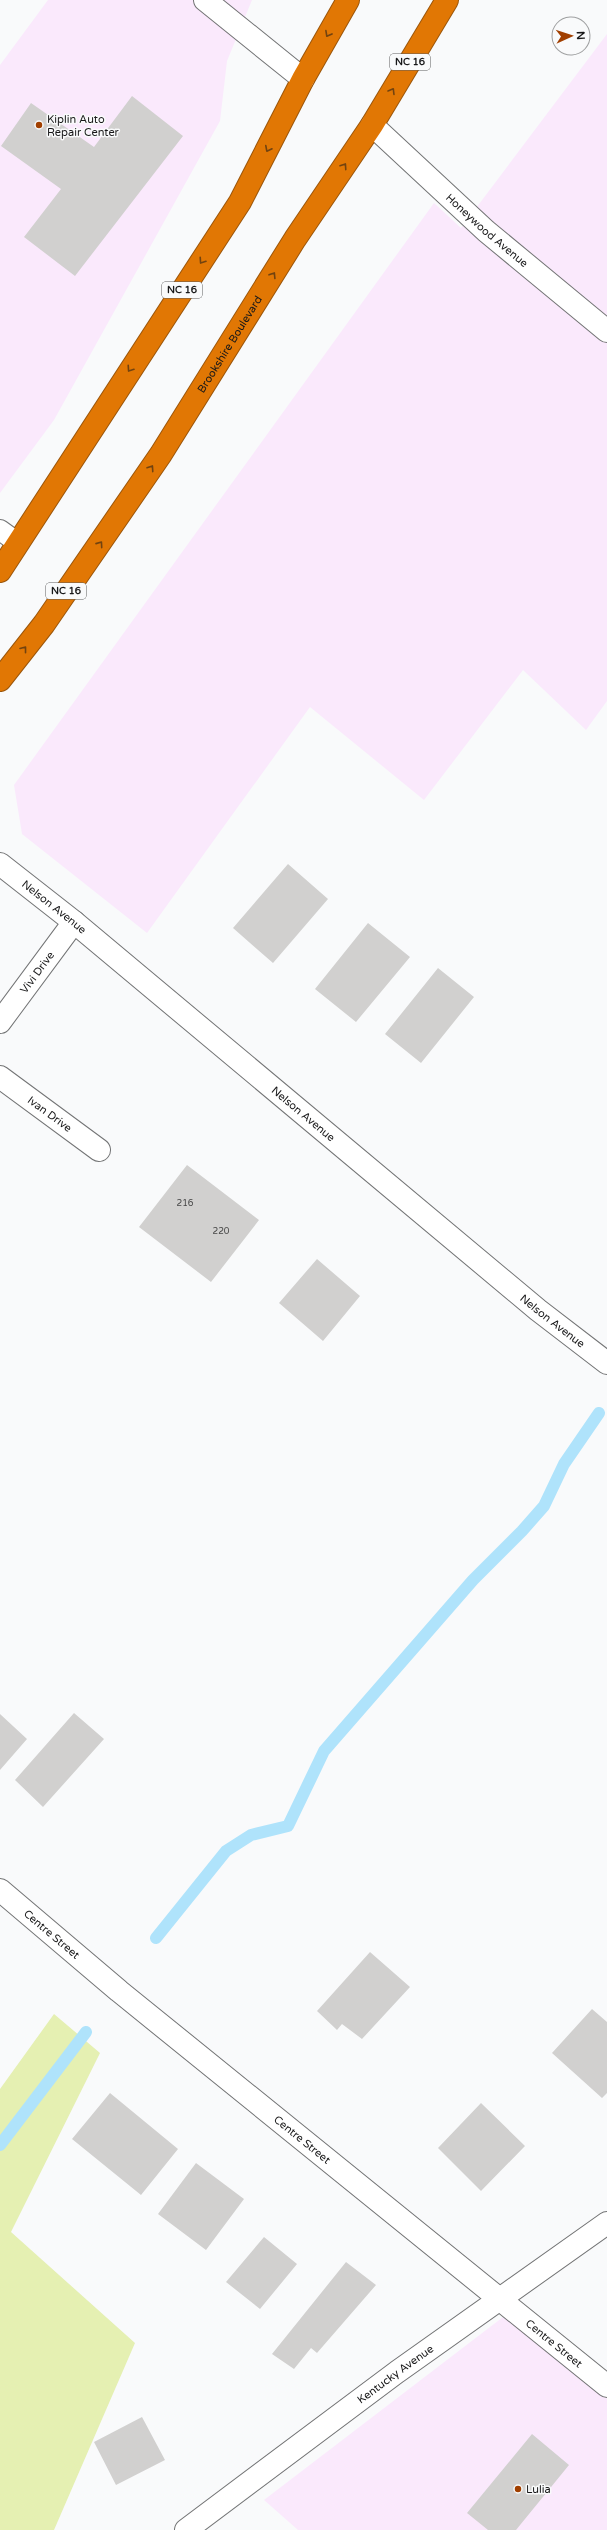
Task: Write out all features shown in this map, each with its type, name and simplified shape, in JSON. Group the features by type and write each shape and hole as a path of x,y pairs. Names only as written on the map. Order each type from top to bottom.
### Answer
{"highway":[{"name":"NC 16","path":"0,570 240,202 303,79 348,0"},
{"name":"Brookshire Boulevard","path":"0,680 44,624 130,501 295,239 372,125 447,0"}],"street":[{"path":"205,0 303,79"},
{"name":"Honeywood Avenue","path":"372,125 486,231 607,330"},
{"name":"Nelson Avenue","path":"0,864 74,922 514,1290 607,1363"},
{"name":"Vivi Drive","path":"0,1022 74,922"},
{"name":"Ivan Drive","path":"0,1077 99,1150"},
{"name":"Centre Street","path":"0,1890 119,1991 501,2298 607,2386"},
{"name":"Kentucky Avenue","path":"186,2530 396,2372 607,2224"}],"lane":[{"path":"0,530 18,543"}],"shaded area":[{"path":"48,0 252,0 227,61 220,121 54,420 0,493 0,65"},
{"path":"607,34 607,701 586,730 523,670 424,800 310,707 147,933 22,834 14,785 434,203 461,228"},
{"path":"507,2314 607,2396 607,2530 298,2530 264,2500"}],"green space":[{"path":"54,2014 100,2053 11,2232 135,2343 54,2530 0,2530 0,2089"}],"building":[{"path":"132,96 183,136 75,276 24,237 61,189 1,146 31,103 94,147"},
{"path":"288,864 328,899 273,963 233,928"},
{"path":"368,923 410,957 356,1022 315,989"},
{"path":"438,968 474,997 421,1063 385,1034"},
{"path":"187,1165 259,1220 211,1282 139,1227"},
{"path":"317,1259 360,1296 323,1341 279,1303"},
{"path":"74,1713 104,1739 43,1807 15,1780"},
{"path":"0,1714 27,1739 0,1770"},
{"path":"370,1952 410,1987 362,2039 342,2024 337,2030 317,2011"},
{"path":"592,2009 607,2022 607,2093 602,2098 552,2053"},
{"path":"110,2093 178,2149 141,2195 72,2139"},
{"path":"481,2103 525,2146 481,2191 438,2148"},
{"path":"196,2163 244,2199 206,2250 158,2214"},
{"path":"264,2237 297,2264 260,2309 226,2282"},
{"path":"346,2262 376,2285 317,2353 311,2348 294,2369 272,2354"},
{"path":"142,2417 165,2460 116,2485 94,2442"},
{"name":"Lulia","path":"532,2434 569,2465 516,2530 488,2530 467,2513"}],"waterway":[{"path":"156,1938 226,1851 251,1835 288,1826 324,1751 473,1580 522,1531 544,1506 564,1464 599,1413"},
{"path":"0,2145 86,2032"}],"place":[{"name":"Kiplin Auto Repair Center","path":"39,125"},
{"name":"Lulia","path":"518,2489"}]}
